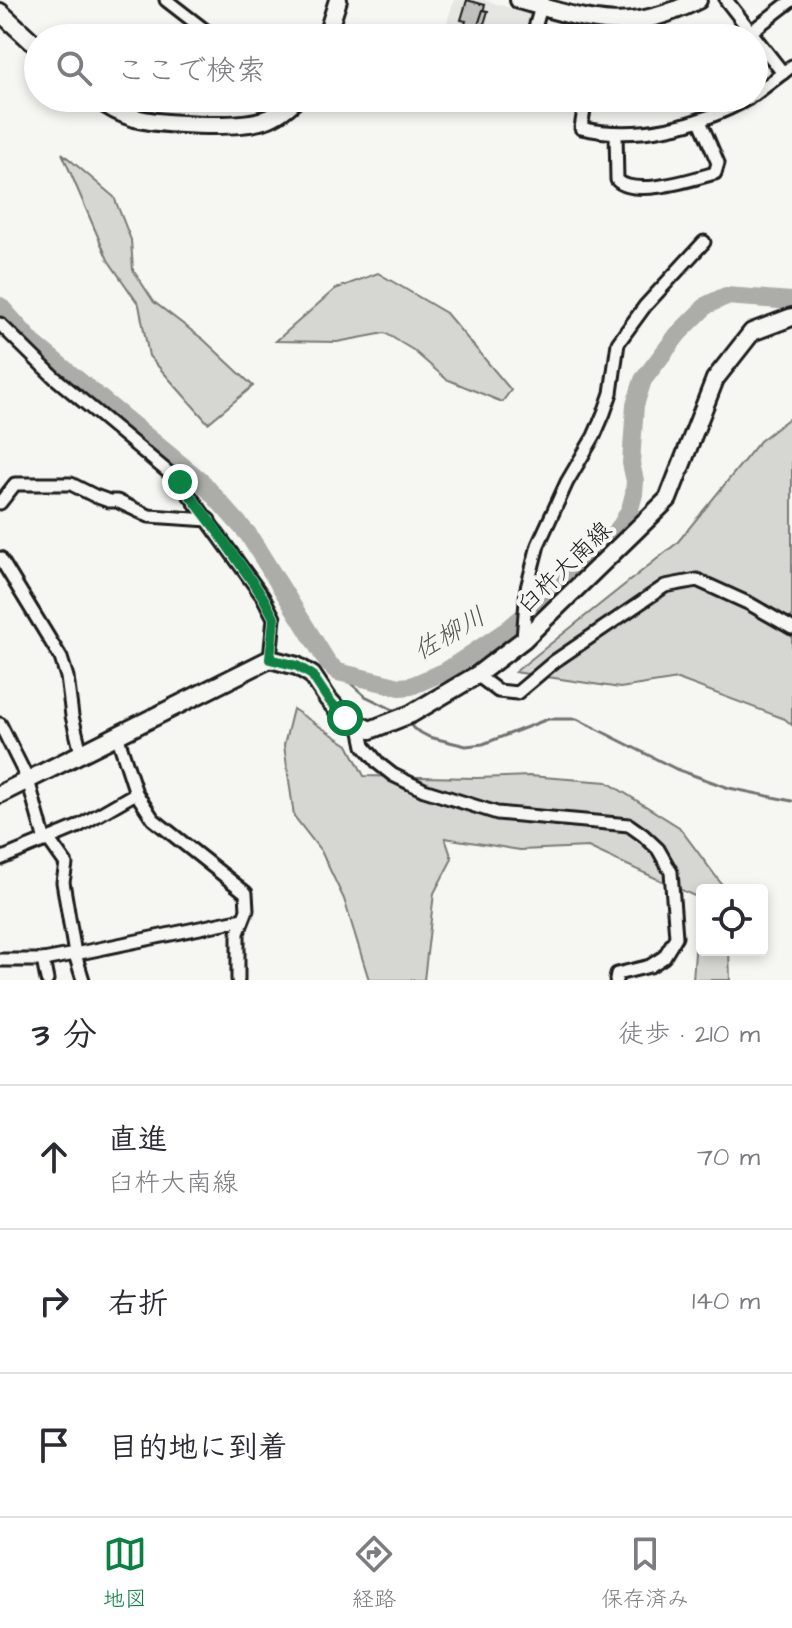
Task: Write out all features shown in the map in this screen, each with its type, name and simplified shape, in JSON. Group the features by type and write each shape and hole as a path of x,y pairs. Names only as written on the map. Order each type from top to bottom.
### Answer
{"main road":[{"path":"330,24 338,0"},
{"path":"519,0 542,3 595,21 625,23 668,13 698,0"},
{"path":"0,12 24,34"},
{"path":"120,112 147,121 222,124 262,121 280,112"},
{"name":"臼杵大南線","path":"360,727 370,730 411,714 477,675 523,640 668,499 715,379 752,332 792,317"},
{"path":"0,794 270,659 297,666 312,675 336,709 360,727"}],"street":[{"path":"166,0 197,24"},
{"path":"726,0 740,24"},
{"path":"761,24 792,0"},
{"path":"536,24 542,3"},
{"path":"768,53 788,70 768,85"},
{"path":"584,112 581,128 616,133 700,121 719,112"},
{"path":"616,133 617,180 622,185 635,187 662,185 715,173 718,163 700,121"},
{"path":"523,640 527,588 538,545 604,413 611,393 618,343 645,306 704,242"},
{"path":"0,324 54,377 180,482 263,597 274,618 270,659"},
{"path":"0,503 15,484 71,484 149,516 209,520"},
{"path":"0,558 61,658 81,753"},
{"path":"477,675 498,691 517,693 555,661 665,586 697,580 750,604 792,628"},
{"path":"0,724 28,780 47,841 66,864 63,882 75,954 83,980"},
{"path":"360,727 364,746 379,764 393,775 424,790 497,813 629,825 658,849 671,872 676,937 664,957 650,966 617,974 616,980"},
{"path":"117,735 136,793 153,819 164,831 199,853 211,868 246,893 247,910 238,933 238,980"},
{"path":"0,859 47,841 108,811 136,793"},
{"path":"0,960 43,960 243,919"},
{"path":"43,960 47,980"}],"shaded area":[{"path":"454,0 484,0 530,14 533,19 531,24 446,24"},
{"path":"62,153 114,197 131,240 133,270 154,302 204,340 253,386 208,423 149,356 139,305 108,260"},
{"path":"378,273 446,313 511,390 502,402 446,379 413,350 385,333 337,342 276,341 335,289"},
{"path":"792,416 792,725 785,719 678,679 620,688 515,672 677,543 760,441"},
{"path":"293,709 348,745 364,776 529,776 607,782 679,827 722,884 696,884 696,897 588,847 520,850 445,838 452,859 434,893 424,980 369,980 344,899 321,851 294,816 284,745"},
{"path":"696,939 696,956 729,956 730,980 693,980"}],"building":[{"path":"467,0 485,5 479,24 465,24 466,21 461,20"},
{"path":"483,10 488,11 484,24 479,24"}],"waterway":[{"name":"佐柳川","path":"0,306 33,343 201,481 248,534 328,663 338,672 400,687 411,686 446,671 507,630 599,553 622,524 634,494 631,463 635,405 643,380 678,334 707,305 726,296 792,301"},
{"path":"338,672 365,696 400,713"},
{"path":"408,722 429,737 466,746 483,744 548,719 577,719 676,769 729,788 792,801"}],"route":[{"path":"180,482 263,597 274,618 270,659 297,666 312,675 345,718"}]}
